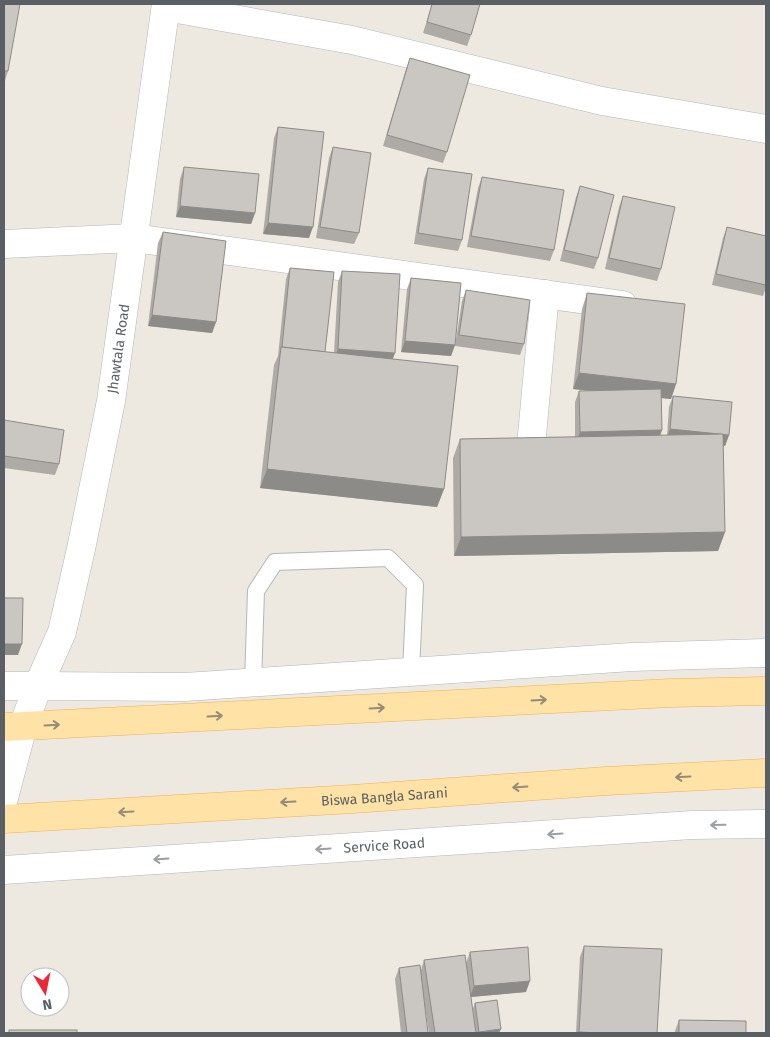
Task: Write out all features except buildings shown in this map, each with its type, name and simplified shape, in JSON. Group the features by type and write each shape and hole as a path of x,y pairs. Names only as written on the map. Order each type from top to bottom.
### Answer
{"main road":[{"path":"13,726 672,693 766,691"},
{"name":"Biswa Bangla Sarani","path":"4,819 606,781 766,773"}],"street":[{"path":"166,5 352,40 602,101 766,129"},
{"name":"Jhawtala Road","path":"4,798 13,726 38,686 62,632 83,540 111,401 166,5"},
{"path":"4,244 134,238 652,308"},
{"path":"531,446 545,294"},
{"path":"4,686 185,687 632,657 766,653"},
{"name":"Service Road","path":"4,870 692,825 766,824"}],"lane":[{"path":"253,682 256,590 275,562 388,558 415,585 411,671"}]}
